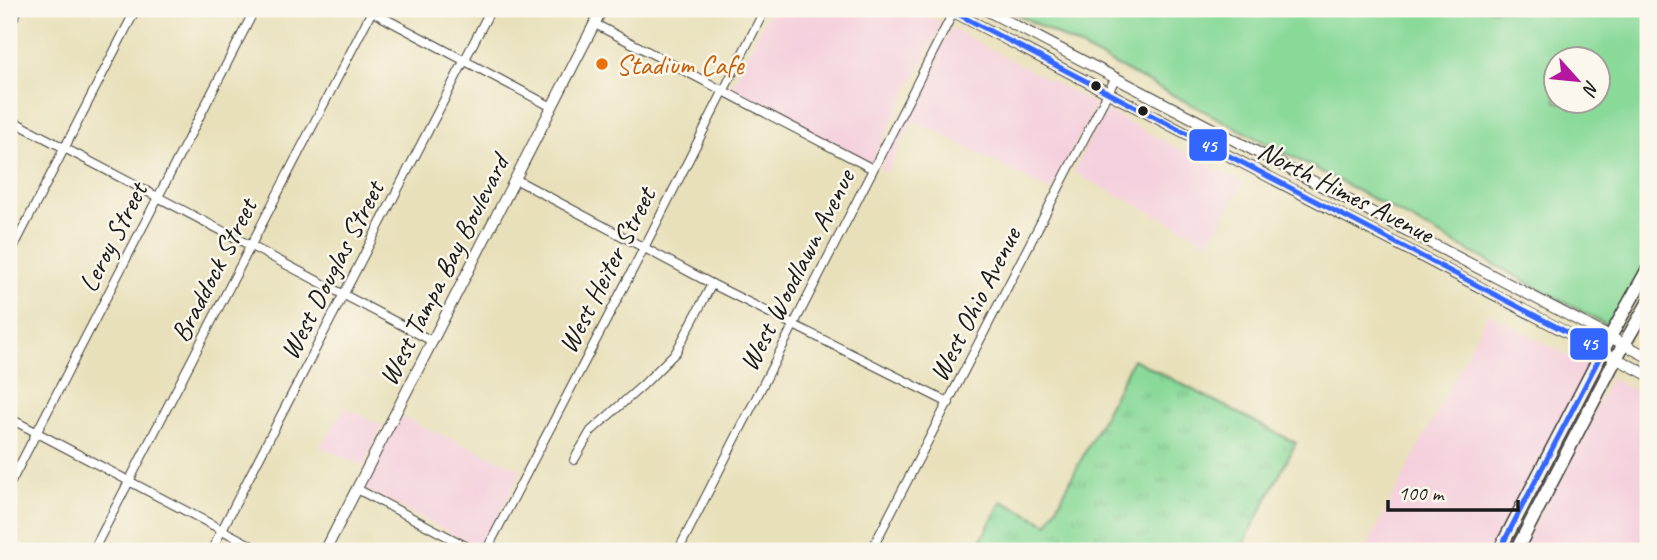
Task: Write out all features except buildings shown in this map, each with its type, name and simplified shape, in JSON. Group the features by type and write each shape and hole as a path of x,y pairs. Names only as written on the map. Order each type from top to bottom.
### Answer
{"main road":[{"path":"1499,551 1648,269"},
{"path":"1516,551 1616,358 1648,303"}],"street":[{"path":"9,27 18,9"},
{"path":"9,256 136,9"},
{"name":"Leroy Street","path":"9,486 255,9"},
{"name":"West Douglas Street","path":"211,551 491,9"},
{"name":"West Tampa Bay Boulevard","path":"325,551 602,9"},
{"name":"West Heiter Street","path":"486,551 765,9"},
{"name":"North Himes Avenue","path":"984,9 1648,357"},
{"path":"371,10 552,107"},
{"name":"Braddock Street","path":"93,551 371,10"},
{"name":"North Himes Avenue","path":"952,10 1648,375"},
{"name":"West Woodlawn Avenue","path":"678,551 952,10"},
{"path":"595,24 873,169"},
{"name":"West Ohio Avenue","path":"872,551 1116,77"},
{"path":"9,119 432,341"},
{"path":"1288,186 1294,171"},
{"path":"515,179 712,284 949,403"},
{"path":"574,460 591,431 676,352 712,284"},
{"path":"9,418 262,551"},
{"path":"357,489 475,551"}],"shaded area":[{"path":"770,9 914,9 942,23 871,163 730,89"},
{"path":"951,28 1096,105 1052,192 916,121 912,123 886,173 879,169"},
{"path":"1105,110 1243,183 1209,242 1073,172"},
{"path":"1488,313 1589,367 1493,551 1365,551"},
{"path":"1598,372 1602,374 1510,551 1505,551"},
{"path":"1611,378 1648,398 1648,551 1611,551 1604,542 1598,551 1521,551"},
{"path":"345,407 383,426 363,466 320,447"},
{"path":"399,416 522,470 481,549 363,488"}],"green space":[{"path":"1007,9 1648,9 1648,259 1610,327 1360,192"},
{"path":"1133,359 1296,443 1240,551 975,551 1002,501 1048,524"}],"transit line":[{"name":"45","path":"948,9 1603,351 1499,551"}],"place":[{"name":"Stadium Cafe","path":"602,64"}]}
